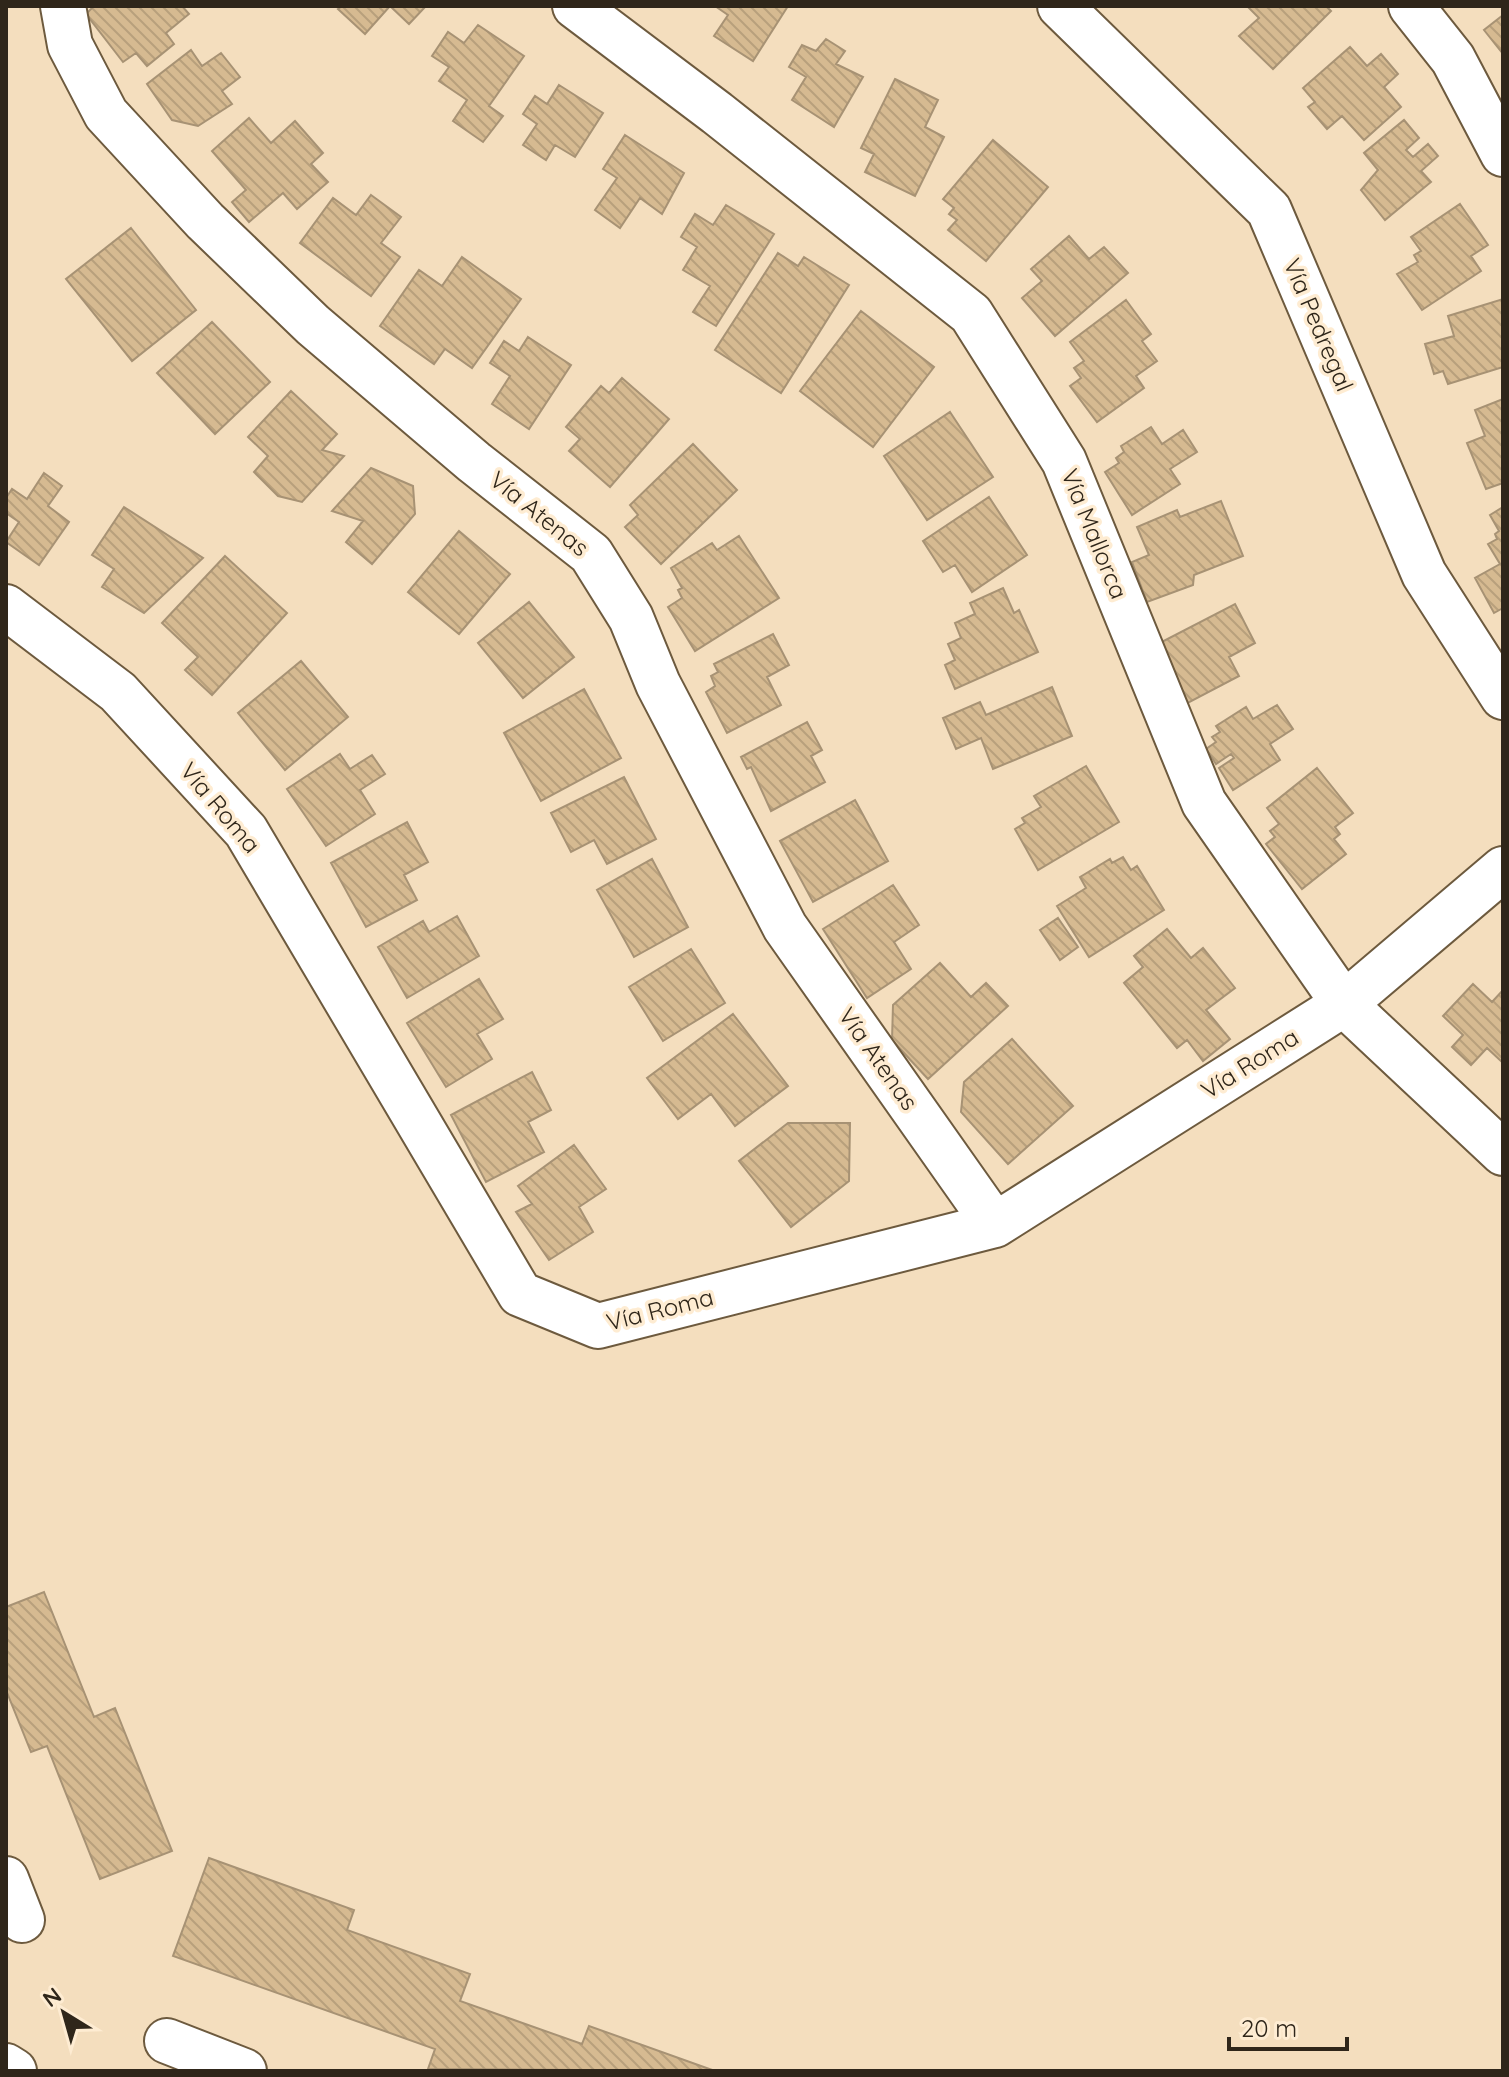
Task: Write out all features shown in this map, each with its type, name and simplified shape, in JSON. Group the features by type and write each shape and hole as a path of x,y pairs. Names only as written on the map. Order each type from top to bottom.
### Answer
{"street":[{"name":"Vía Atenas","path":"63,6 70,45 106,114 205,221 313,325 474,462 591,554 631,618 658,684 785,927 995,1225"},
{"name":"Vía Mallorca","path":"575,6 813,187 971,314 1064,461 1204,803 1344,1004 1503,1153"},
{"name":"Vía Pedregal","path":"1060,6 1269,210 1424,574 1503,697"},
{"path":"1411,6 1453,59 1503,154"},
{"name":"Vía Roma","path":"6,607 118,692 246,831 520,1294 598,1326 995,1225 1344,1004 1503,869"},
{"path":"6,1879 22,1920"},
{"path":"167,2041 244,2071"},
{"path":"6,2066 14,2071"}],"building":[{"path":"94,6 182,6 189,14 166,33 174,44 147,66 136,53 123,62 86,14"},
{"path":"342,6 390,6 365,34 338,9"},
{"path":"390,6 426,6 409,24"},
{"path":"715,6 788,6 753,61 714,36 728,15"},
{"path":"1247,6 1326,6 1331,11 1273,69 1239,36 1259,18"},
{"path":"1503,15 1503,54 1484,30"},
{"path":"478,25 524,56 489,106 503,116 483,142 453,121 467,100 439,81 449,67 432,56 448,32 464,43"},
{"path":"826,39 845,51 836,64 863,77 834,127 792,100 806,77 789,67 802,45 816,51"},
{"path":"1350,47 1367,66 1381,54 1398,74 1384,87 1401,107 1364,140 1342,116 1327,129 1308,107 1315,102 1303,88"},
{"path":"191,50 202,66 221,53 240,77 222,91 232,104 198,126 172,120 147,84"},
{"path":"895,79 938,100 925,127 944,137 915,196 865,172 874,154 861,148"},
{"path":"559,85 603,113 575,157 555,145 546,160 523,145 537,124 523,114 535,96 547,104"},
{"path":"249,118 271,143 295,121 323,153 311,164 328,182 297,209 283,193 249,222 232,202 246,190 212,151"},
{"path":"1404,120 1419,138 1406,150 1413,157 1428,144 1438,156 1421,171 1431,182 1385,220 1361,190 1378,170 1364,153"},
{"path":"625,135 684,173 662,214 640,198 620,228 595,210 617,178 603,169"},
{"path":"993,140 1048,187 986,261 948,230 957,220 949,214 954,208 943,199"},
{"path":"371,195 401,217 381,243 400,257 371,296 300,243 333,198 356,215"},
{"path":"1460,204 1488,245 1471,256 1481,271 1422,310 1397,274 1418,262 1414,255 1421,251 1411,237"},
{"path":"726,205 774,234 716,326 693,312 710,286 683,270 697,247 681,237 695,214 713,225"},
{"path":"131,228 196,310 132,361 66,279"},
{"path":"1069,236 1089,259 1104,247 1128,273 1055,336 1022,298 1042,281 1031,269"},
{"path":"778,253 798,266 804,257 849,285 781,393 715,350"},
{"path":"462,257 521,299 472,368 445,349 434,364 380,326 419,270 442,286"},
{"path":"1503,299 1503,367 1448,384 1443,371 1434,374 1425,344 1454,336 1448,316"},
{"path":"1126,300 1151,334 1142,341 1157,361 1136,376 1144,388 1097,422 1070,386 1081,378 1074,368 1084,361 1070,342"},
{"path":"861,311 934,367 873,447 800,391"},
{"path":"212,322 270,382 215,434 157,373"},
{"path":"528,337 571,365 529,429 492,404 510,376 490,363 504,341 519,351"},
{"path":"622,378 669,419 610,487 569,451 580,439 566,427 601,386 609,393"},
{"path":"291,391 337,434 322,450 344,456 302,502 278,496 254,472 268,456 248,437"},
{"path":"1503,399 1503,483 1486,489 1467,443 1485,436 1475,410"},
{"path":"950,412 993,477 927,520 884,456"},
{"path":"1151,427 1162,444 1183,430 1197,452 1170,469 1180,484 1132,515 1105,472 1119,463 1116,458 1124,452 1121,446"},
{"path":"693,444 737,490 661,564 625,527 638,515 630,505"},
{"path":"371,468 413,486 415,514 372,564 346,542 363,521 332,511"},
{"path":"44,473 62,486 48,506 69,522 39,565 6,542 19,522 6,513 6,498 12,489 27,499"},
{"path":"989,497 1027,555 972,592 955,565 943,572 923,541"},
{"path":"1221,501 1243,556 1194,575 1193,585 1147,602 1132,562 1149,555 1137,527 1177,510 1180,517"},
{"path":"124,507 203,558 144,613 102,587 114,569 92,555"},
{"path":"1503,507 1503,608 1494,613 1475,578 1500,564 1488,544 1497,539 1495,534 1499,531 1490,515"},
{"path":"459,531 510,574 459,634 408,592"},
{"path":"739,536 779,598 695,651 668,607 682,598 678,590 682,588 671,568 712,543 717,550"},
{"path":"225,556 287,613 212,695 185,670 198,657 162,623"},
{"path":"1003,588 1014,613 1019,610 1038,652 955,689 945,665 955,660 948,644 961,638 955,623 975,614 970,603"},
{"path":"529,602 574,657 523,698 478,643"},
{"path":"1235,604 1255,643 1229,657 1239,676 1182,706 1152,647"},
{"path":"773,634 789,665 767,677 781,705 727,733 706,692 715,686 711,676 718,672 714,664"},
{"path":"301,661 348,717 285,770 238,713"},
{"path":"1052,687 1072,736 993,769 981,738 956,749 943,718 980,702 986,715"},
{"path":"584,689 621,758 541,801 504,733"},
{"path":"1277,705 1293,729 1270,744 1280,760 1233,790 1219,768 1234,758 1231,754 1216,764 1206,749 1216,742 1212,737 1220,732 1216,726 1246,707 1253,719"},
{"path":"807,722 822,750 811,756 825,782 771,811 751,767 747,769 741,757"},
{"path":"340,754 350,769 372,755 385,774 360,790 375,814 326,846 287,789"},
{"path":"1086,766 1119,822 1038,870 1015,829 1025,823 1022,818 1041,807 1034,796"},
{"path":"1317,768 1353,813 1335,827 1340,834 1334,839 1346,854 1302,889 1266,844 1275,837 1270,831 1279,824 1267,808"},
{"path":"624,777 656,839 607,864 594,840 571,852 551,813"},
{"path":"855,800 888,861 813,902 780,841"},
{"path":"407,822 428,862 404,875 417,900 366,927 331,863"},
{"path":"1123,857 1131,870 1137,866 1164,910 1089,957 1057,906 1086,888 1080,877 1110,859 1112,863"},
{"path":"652,859 688,927 634,957 597,890"},
{"path":"893,885 919,925 894,942 911,969 867,998 823,929"},
{"path":"457,916 479,956 407,998 378,947 423,921 429,932"},
{"path":"1058,918 1078,947 1060,960 1040,930"},
{"path":"1167,929 1191,958 1203,948 1235,988 1206,1010 1230,1039 1203,1061 1187,1040 1177,1048 1124,983 1143,967 1134,956"},
{"path":"691,949 725,1003 663,1041 629,987"},
{"path":"940,963 971,997 986,983 1008,1006 928,1079 892,1040 893,1005"},
{"path":"479,979 503,1019 477,1034 492,1059 446,1087 407,1023"},
{"path":"1473,984 1492,1002 1503,990 1503,1063 1487,1048 1471,1065 1452,1047 1463,1035 1443,1016"},
{"path":"733,1014 788,1086 735,1126 711,1094 678,1119 647,1078"},
{"path":"1012,1039 1073,1106 1008,1164 961,1112 964,1082"},
{"path":"532,1072 551,1110 528,1122 544,1152 486,1182 451,1115"},
{"path":"788,1123 850,1123 849,1181 791,1227 739,1161"},
{"path":"574,1145 606,1189 579,1207 593,1232 549,1260 516,1212 532,1204 518,1186"},
{"path":"44,1592 94,1717 115,1708 172,1851 100,1879 47,1746 31,1752 6,1690 6,1607"},
{"path":"209,1858 354,1910 347,1930 470,1974 460,2001 582,2044 589,2026 715,2071 428,2069 435,2049 173,1956"}]}
